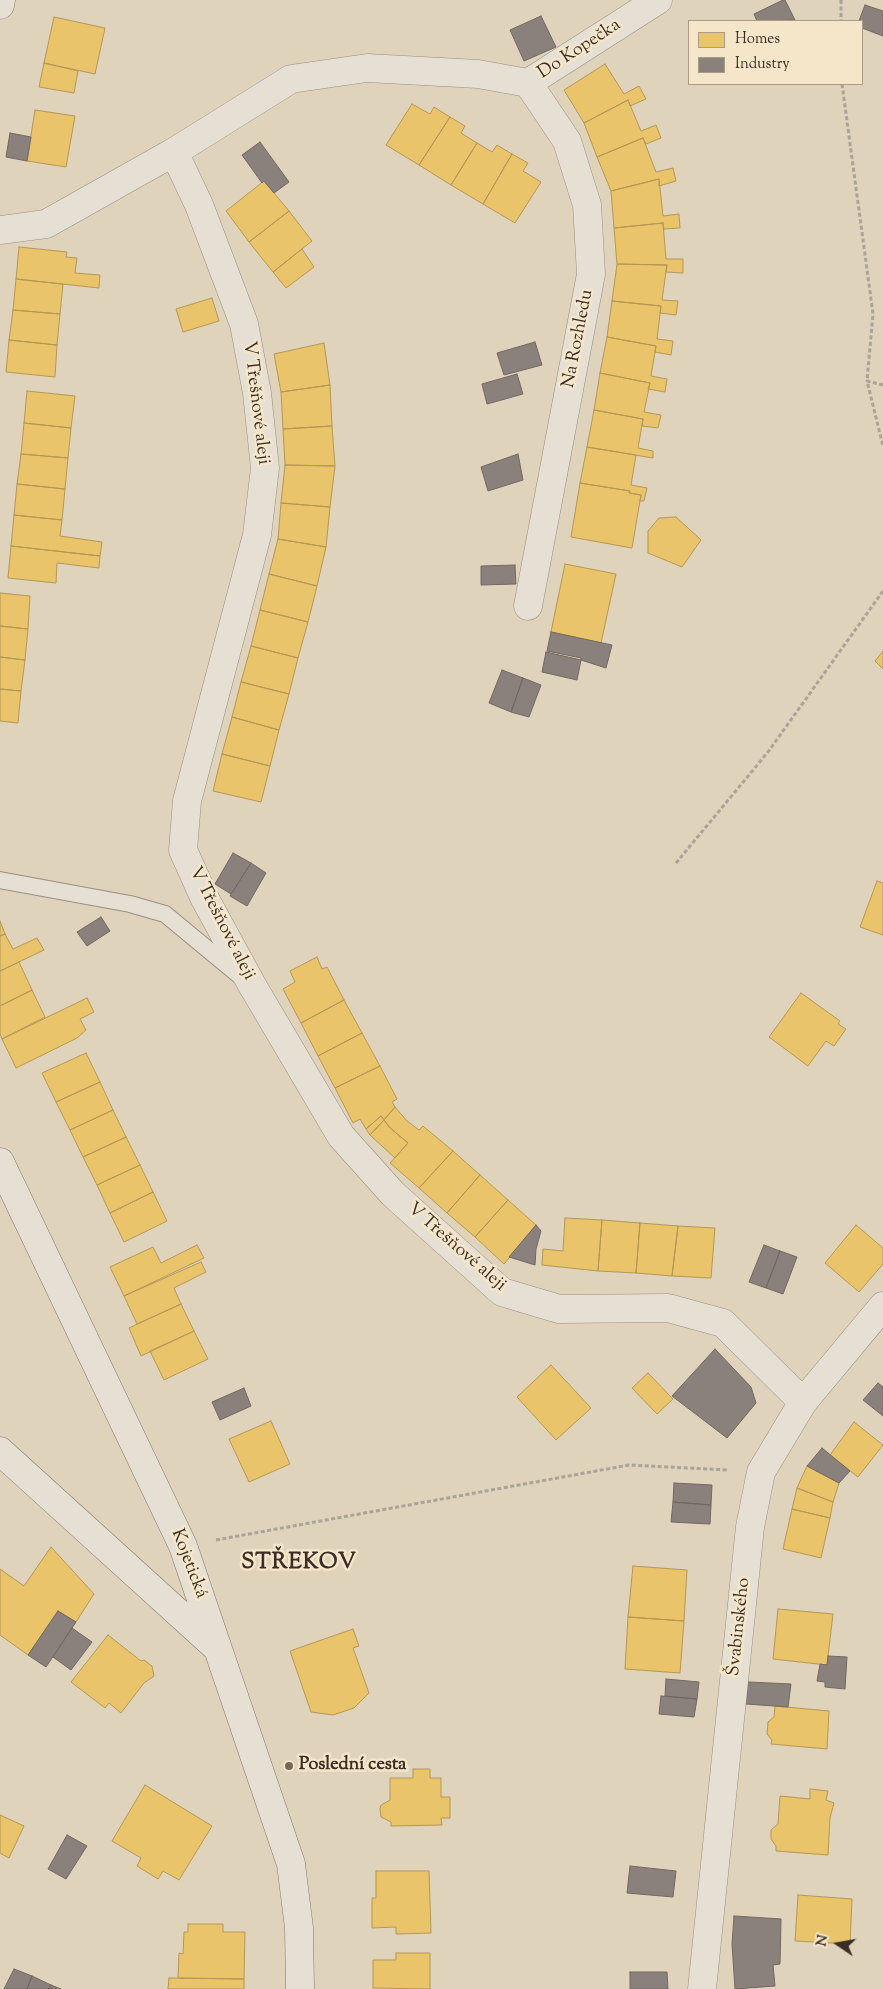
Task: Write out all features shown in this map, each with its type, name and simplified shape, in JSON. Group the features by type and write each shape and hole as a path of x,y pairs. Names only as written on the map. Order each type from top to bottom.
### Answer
{"street":[{"path":"0,5 1,0"},
{"name":"Do Kopečka","path":"528,83 658,0"},
{"path":"0,230 46,224 174,152 291,79 366,68 478,74 528,83"},
{"name":"Na Rozhledu","path":"528,83 567,141 587,205 591,274 528,606"},
{"name":"V Třešňové aleji","path":"174,152 200,205 244,324 257,392 264,468 257,535 187,801 183,850 204,897 252,985 340,1136 393,1194 502,1292 558,1308 668,1308 723,1323 803,1402"},
{"name":"Kojetická","path":"0,1162 183,1546 292,1864 299,1928 300,1989"},
{"name":"Švabinského","path":"702,1989 750,1527 761,1472 803,1402 883,1306"},
{"path":"0,1451 220,1651"}],"lane":[{"path":"0,880 130,904 165,914 252,985"}],"path":[{"path":"840,0 841,20"},
{"path":"842,85 873,314 866,382 883,446"},
{"path":"866,382 883,385"},
{"path":"676,863 768,752 883,591"},
{"path":"183,1546 629,1465 761,1472"}],"building: Homes":[{"path":"54,17 105,28 95,74 44,63"},
{"path":"44,63 78,71 74,93 39,87"},
{"path":"605,64 624,94 639,86 646,99 630,106 628,100 584,123 564,90"},
{"path":"628,100 641,131 656,125 661,138 646,144 643,138 597,157 584,123"},
{"path":"412,104 430,114 434,107 450,117 419,165 386,145"},
{"path":"35,110 75,116 66,167 27,161"},
{"path":"450,117 465,126 461,133 477,143 451,185 419,165"},
{"path":"643,138 656,172 673,168 676,181 659,186 659,179 611,191 597,157"},
{"path":"477,143 492,152 497,145 512,154 483,204 451,185"},
{"path":"512,154 528,163 523,171 541,182 515,223 483,204"},
{"path":"659,179 663,216 679,214 680,228 664,229 663,223 614,228 611,191"},
{"path":"264,181 289,211 249,242 226,211"},
{"path":"289,211 312,241 273,272 249,242"},
{"path":"663,223 666,259 683,259 683,273 666,272 667,265 617,264 614,228"},
{"path":"19,247 67,252 66,257 77,258 75,273 100,275 99,288 16,279"},
{"path":"302,249 314,267 286,288 273,272"},
{"path":"617,264 667,265 662,300 678,301 676,315 660,313 661,306 612,301"},
{"path":"16,279 63,284 60,314 13,310"},
{"path":"212,298 219,321 183,332 176,309"},
{"path":"612,301 661,306 657,339 673,341 671,355 655,352 656,346 607,337"},
{"path":"13,310 60,314 57,345 9,340"},
{"path":"607,337 656,346 651,376 667,379 665,392 648,389 650,383 600,373"},
{"path":"9,340 57,345 55,377 6,372"},
{"path":"324,343 330,385 281,392 274,354"},
{"path":"600,373 650,383 644,412 661,415 658,428 642,426 643,419 594,410"},
{"path":"330,385 332,426 283,429 281,392"},
{"path":"27,391 75,396 71,428 24,423"},
{"path":"594,410 643,419 638,448 653,451 653,458 587,447"},
{"path":"24,423 71,428 68,458 21,454"},
{"path":"332,426 335,466 285,465 283,429"},
{"path":"587,447 636,455 631,485 647,488 644,501 640,501 641,495 629,493 630,491 580,483"},
{"path":"21,454 68,458 65,489 17,484"},
{"path":"285,465 335,466 330,507 281,503"},
{"path":"580,483 630,491 629,493 641,495 632,548 571,537"},
{"path":"17,484 65,489 62,520 14,515"},
{"path":"281,503 330,507 326,547 278,539"},
{"path":"14,515 62,520 60,536 102,542 100,556 11,546"},
{"path":"676,517 701,540 682,567 648,553 648,531 659,518"},
{"path":"278,539 326,547 317,586 269,574"},
{"path":"11,546 100,556 99,568 57,563 56,583 8,578"},
{"path":"565,564 616,574 601,643 551,632"},
{"path":"269,574 317,586 308,622 260,610"},
{"path":"0,593 30,596 28,629 0,626"},
{"path":"260,610 308,622 298,658 251,646"},
{"path":"0,626 28,629 25,660 0,657"},
{"path":"251,646 298,658 289,694 241,682"},
{"path":"883,651 883,669 875,661"},
{"path":"0,657 25,660 21,691 0,689"},
{"path":"241,682 289,694 279,730 232,717"},
{"path":"0,689 21,691 18,723 0,721"},
{"path":"232,717 279,730 270,766 222,754"},
{"path":"222,754 270,766 261,802 213,791"},
{"path":"877,881 883,883 883,935 860,927"},
{"path":"0,921 5,934 0,936"},
{"path":"5,934 13,949 37,938 44,950 0,971 0,936"},
{"path":"317,957 322,969 327,967 344,1000 301,1023 283,989 295,982 290,971"},
{"path":"19,962 32,990 0,1006 0,971"},
{"path":"32,990 45,1017 2,1039 0,1034 0,1006"},
{"path":"801,993 840,1021 838,1024 846,1029 834,1046 826,1041 808,1066 769,1037"},
{"path":"87,998 94,1012 80,1019 86,1030 77,1038 16,1068 2,1039"},
{"path":"344,1000 362,1033 318,1056 301,1023"},
{"path":"362,1033 380,1066 335,1088 318,1056"},
{"path":"86,1053 100,1082 56,1102 42,1073"},
{"path":"380,1066 397,1099 392,1102 395,1107 384,1120 381,1116 366,1129 360,1119 353,1123 335,1088"},
{"path":"100,1082 113,1110 70,1130 56,1102"},
{"path":"395,1107 407,1121 419,1130 423,1126 453,1151 419,1188 390,1163 408,1143 390,1128 384,1120"},
{"path":"113,1110 126,1137 83,1157 70,1130"},
{"path":"381,1116 384,1120 370,1135 366,1129"},
{"path":"384,1120 390,1128 408,1143 395,1158 370,1135"},
{"path":"126,1137 140,1165 97,1185 83,1157"},
{"path":"453,1151 480,1175 447,1213 419,1188"},
{"path":"140,1165 153,1192 110,1213 97,1185"},
{"path":"480,1175 508,1200 475,1237 447,1213"},
{"path":"153,1192 167,1221 124,1242 110,1213"},
{"path":"508,1200 536,1225 504,1264 475,1237"},
{"path":"565,1218 602,1220 598,1271 542,1265 543,1249 563,1251"},
{"path":"602,1220 640,1223 636,1273 598,1271"},
{"path":"640,1223 678,1226 672,1276 636,1273"},
{"path":"856,1225 883,1248 883,1264 859,1292 825,1263"},
{"path":"678,1226 715,1228 711,1278 672,1276"},
{"path":"197,1245 204,1258 124,1296 110,1267 153,1247 161,1263"},
{"path":"201,1262 206,1272 174,1288 181,1304 137,1324 124,1296"},
{"path":"181,1304 194,1331 141,1356 129,1328"},
{"path":"194,1331 208,1359 164,1380 150,1351"},
{"path":"551,1365 591,1408 556,1440 517,1397"},
{"path":"648,1373 673,1399 657,1414 632,1388"},
{"path":"271,1421 290,1464 249,1482 229,1439"},
{"path":"854,1422 883,1445 858,1477 830,1455"},
{"path":"807,1466 839,1483 833,1502 797,1488"},
{"path":"797,1488 833,1502 830,1518 792,1509"},
{"path":"792,1509 830,1518 821,1558 783,1549"},
{"path":"51,1547 94,1594 76,1622 58,1611 28,1655 0,1635 0,1569 24,1586"},
{"path":"633,1566 687,1570 684,1621 628,1617"},
{"path":"778,1609 833,1614 827,1665 773,1659"},
{"path":"628,1617 684,1621 680,1673 625,1669"},
{"path":"353,1629 359,1646 353,1648 369,1693 354,1708 333,1715 311,1712 290,1651"},
{"path":"108,1635 141,1661 144,1660 152,1666 154,1676 144,1683 121,1713 109,1703 105,1708 71,1682"},
{"path":"775,1706 829,1711 827,1749 771,1744 772,1740 767,1734 768,1722 774,1717"},
{"path":"413,1769 430,1769 430,1778 441,1778 441,1797 450,1797 450,1818 441,1818 442,1825 391,1826 391,1822 381,1817 381,1805 390,1800 390,1778 413,1778"},
{"path":"145,1785 212,1826 179,1880 163,1871 158,1879 137,1866 141,1858 112,1841"},
{"path":"810,1789 828,1791 826,1800 834,1803 830,1818 828,1855 776,1851 776,1846 771,1839 771,1830 778,1824 780,1796 810,1799"},
{"path":"0,1815 24,1826 9,1858 0,1853"},
{"path":"376,1871 429,1871 431,1933 396,1934 396,1927 372,1928 372,1898 376,1898"},
{"path":"798,1895 852,1899 850,1944 795,1941"},
{"path":"188,1924 223,1924 223,1932 245,1932 244,1979 178,1978 179,1953 183,1954 184,1932 188,1932"},
{"path":"396,1953 430,1953 430,1989 373,1988 373,1960 396,1960"},
{"path":"169,1978 244,1979 244,1989 168,1989"}],"building: Industry":[{"path":"785,0 795,20 757,20 754,14"},
{"path":"865,5 883,11 883,36 863,28 863,20 859,20"},
{"path":"541,16 556,47 524,61 510,30"},
{"path":"10,133 31,137 27,161 6,157"},
{"path":"260,142 289,182 274,193 264,181 262,183 242,155"},
{"path":"535,342 542,365 504,375 497,353"},
{"path":"517,374 523,394 487,404 482,384"},
{"path":"518,454 523,480 488,491 481,467"},
{"path":"515,565 516,584 481,585 481,566"},
{"path":"551,632 612,645 606,668 581,660 581,658 547,651"},
{"path":"546,652 581,660 577,680 542,672"},
{"path":"502,670 523,678 511,712 489,703"},
{"path":"523,678 541,685 529,717 511,712"},
{"path":"233,853 251,863 231,894 215,884"},
{"path":"251,863 266,873 247,906 230,896"},
{"path":"101,917 110,931 87,946 77,932"},
{"path":"536,1225 541,1231 536,1249 535,1265 509,1257"},
{"path":"764,1245 780,1251 766,1288 749,1282"},
{"path":"780,1251 797,1257 783,1294 766,1288"},
{"path":"715,1349 751,1387 756,1403 727,1438 672,1396"},
{"path":"878,1383 883,1387 883,1416 863,1400"},
{"path":"244,1388 251,1406 220,1420 212,1402"},
{"path":"822,1448 850,1471 839,1483 807,1466"},
{"path":"674,1483 712,1485 711,1505 673,1502"},
{"path":"673,1502 711,1505 710,1524 671,1522"},
{"path":"58,1611 76,1622 46,1667 28,1655"},
{"path":"72,1628 92,1642 71,1670 53,1657"},
{"path":"828,1656 847,1657 845,1689 825,1687 825,1682 817,1681 820,1664 827,1665"},
{"path":"666,1679 699,1682 697,1699 665,1696"},
{"path":"748,1682 791,1684 788,1707 746,1704"},
{"path":"661,1696 697,1699 694,1717 659,1714"},
{"path":"67,1835 87,1846 66,1879 48,1869"},
{"path":"630,1866 676,1871 673,1897 627,1893"},
{"path":"734,1916 781,1919 780,1964 773,1965 775,1986 735,1989 732,1944"},
{"path":"14,1969 32,1976 27,1989 4,1989"},
{"path":"630,1972 667,1972 668,1989 630,1989"},
{"path":"32,1976 51,1985 49,1989 27,1989"},
{"path":"51,1985 61,1989 49,1989"}],"place":[{"name":"Poslední cesta","path":"289,1766"}],"district":[{"name":"STŘEKOV","path":"299,1564"}]}
